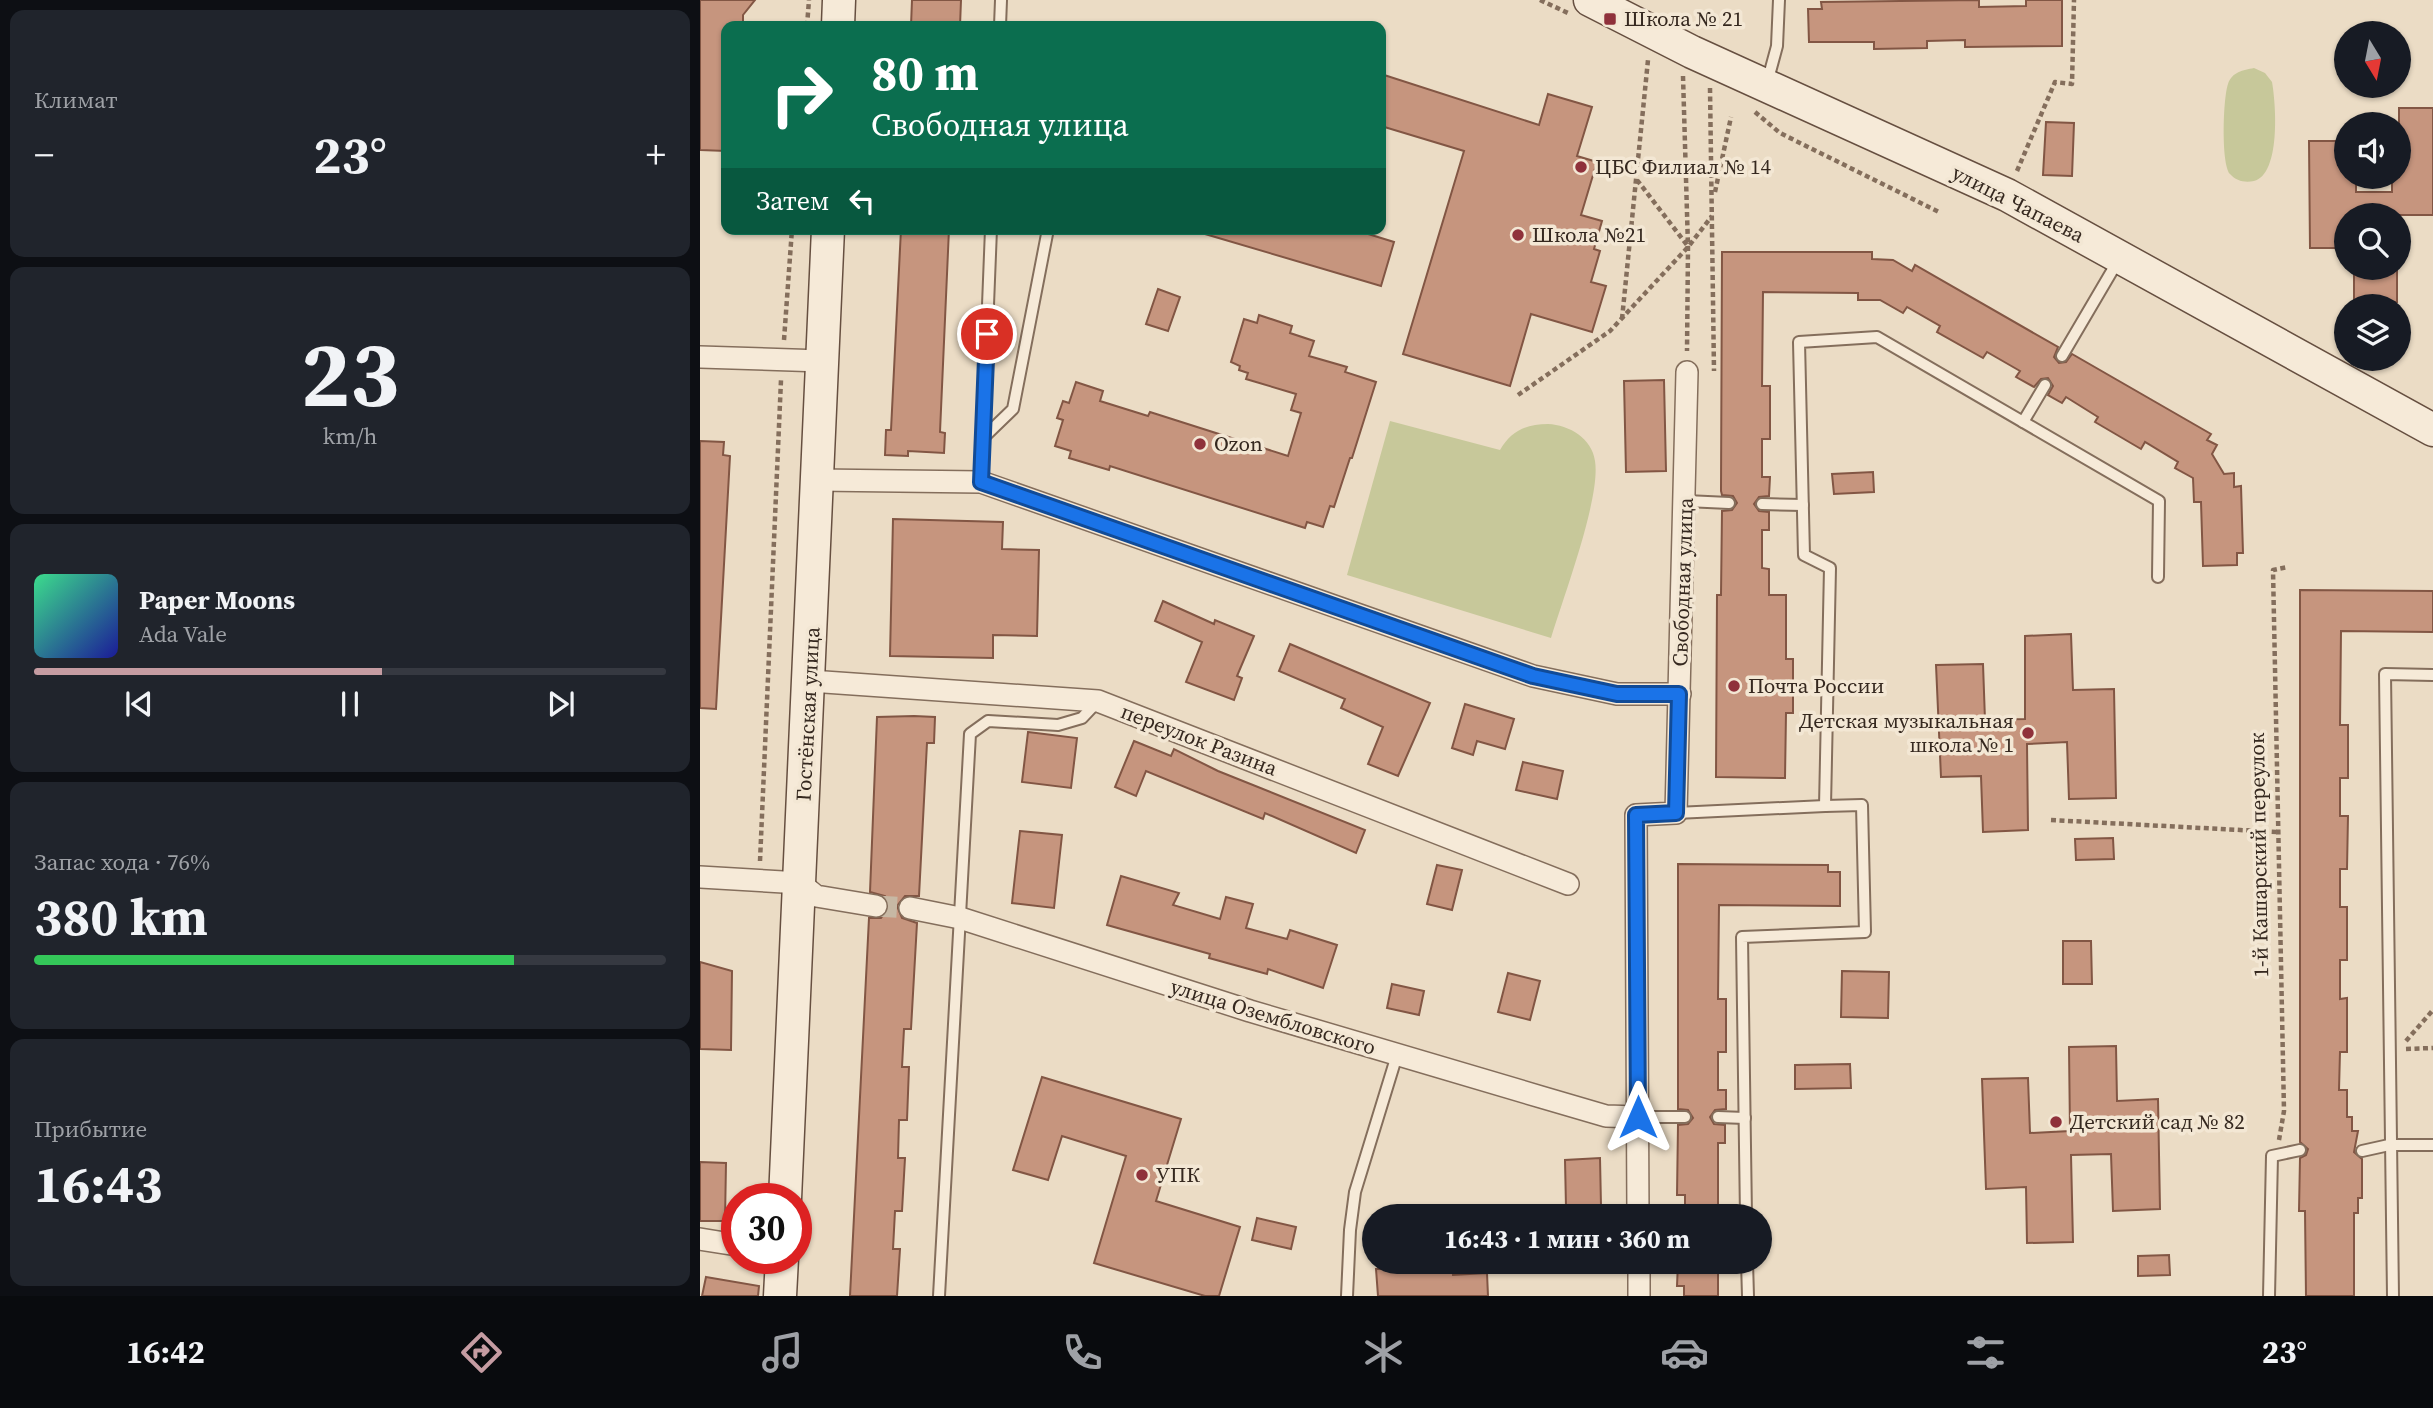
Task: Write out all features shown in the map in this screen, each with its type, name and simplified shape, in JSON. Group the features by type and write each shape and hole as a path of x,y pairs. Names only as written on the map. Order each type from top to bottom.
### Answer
{"street":[{"path":"838,21 839,0"},
{"name":"улица Чапаева","path":"1591,0 1692,52 2007,195 2433,430"},
{"name":"Гостёнская улица","path":"786,1183 828,235"},
{"path":"700,357 821,361"},
{"name":"Свободная улица","path":"1676,813 1686,501 1687,372"},
{"path":"817,480 981,482 1533,676 1617,694 1679,694"},
{"name":"переулок Разина","path":"810,681 1098,701 1568,884"},
{"path":"1638,1204 1636,815 1676,813"},
{"path":"700,877 800,883 816,896 876,906"},
{"name":"улица Озембловского","path":"910,908 960,918 1250,1012 1606,1116 1638,1117"},
{"path":"700,1239 721,1242"},
{"path":"780,1296 781,1274"},
{"path":"1639,1274 1639,1296"}],"lane":[{"path":"999,21 1001,0"},
{"path":"1766,86 1777,46 1779,0"},
{"path":"981,482 991,235"},
{"path":"983,439 1013,409 1047,235"},
{"path":"2062,356 2120,257"},
{"path":"1825,806 1830,568 1804,555 1799,342 1877,337 2159,501 2158,577"},
{"path":"2023,422 2045,385"},
{"path":"1686,501 1729,503"},
{"path":"1762,504 1802,505"},
{"path":"2393,1296 2385,674 2433,675"},
{"path":"939,1296 970,734 988,720 1058,725 1082,718 1098,701"},
{"path":"1676,813 1862,805 1865,932 1742,937 1746,1204"},
{"path":"1347,1296 1350,1230 1356,1192 1397,1055"},
{"path":"1638,1117 1685,1117"},
{"path":"1718,1117 1745,1118"},
{"path":"2362,1151 2389,1145 2433,1145"},
{"path":"2269,1296 2272,1156 2300,1150"},
{"path":"1747,1274 1748,1296"}],"path":[{"path":"807,21 809,0"},
{"path":"2007,195 2055,82 2072,84 2074,0"},
{"path":"1622,318 1649,53"},
{"path":"1683,69 1688,247 1687,372"},
{"path":"1710,84 1714,371"},
{"path":"1712,201 1731,117"},
{"path":"1636,179 1688,247"},
{"path":"1518,396 1610,331 1688,247 1713,215"},
{"path":"759,879 782,360 792,235"},
{"name":"1-й Кашарский переулок","path":"2277,1155 2284,1111 2273,570 2288,567"},
{"path":"2051,820 2278,832"},
{"path":"2433,1010 2399,1049 2433,1048"}],"green space":[{"path":"2254,68 2265,73 2272,82 2275,137 2269,166 2263,176 2244,182 2232,176 2227,168 2224,145 2225,103 2232,77"},
{"path":"1390,421 1500,450 1509,438 1520,430 1540,424 1564,427 1584,439 1595,461 1592,499 1580,548 1551,638 1347,575"}],"building":[{"path":"700,0 755,0 743,15 743,21 721,21 721,151 700,150"},
{"path":"912,0 961,0 960,21 911,21"},
{"path":"1979,0 1979,7 2026,6 2026,0 2062,0 2062,46 1965,47 1965,40 1927,41 1927,48 1874,49 1874,42 1809,42 1808,9 1822,9 1821,2"},
{"name":"Школа №21","path":"1386,76 1539,125 1548,94 1592,107 1577,156 1597,162 1581,215 1602,221 1594,249 1600,251 1591,282 1606,286 1592,332 1531,314 1510,386 1403,354 1464,151 1386,128"},
{"path":"2399,108 2433,108 2433,215 2411,215 2411,203 2334,203 2334,248 2310,248 2309,141 2334,141 2334,189 2392,192 2392,189 2411,189 2411,112 2399,112"},
{"path":"2046,122 2074,123 2072,176 2043,175"},
{"path":"901,235 949,235 940,432 945,433 944,453 908,451 908,456 885,455 886,430 891,430"},
{"path":"1208,235 1371,235 1394,242 1381,286"},
{"path":"1722,252 1872,252 1872,259 1893,260 1912,271 1915,265 2058,347 2054,357 2059,363 2066,362 2072,354 2211,434 2207,440 2217,445 2212,454 2224,474 2234,473 2234,487 2241,486 2243,553 2237,553 2237,565 2203,566 2201,502 2194,502 2193,478 2175,468 2178,462 2145,442 2141,449 2095,422 2098,417 2066,397 2062,403 2048,395 2053,386 2048,378 2041,379 2034,387 2016,377 2020,371 1987,352 1983,358 1937,332 1940,326 1907,307 1903,313 1880,300 1858,300 1858,293 1763,292 1762,386 1770,386 1770,439 1762,439 1762,477 1770,477 1769,496 1759,497 1754,504 1759,511 1769,512 1769,530 1762,530 1762,568 1769,569 1769,595 1786,595 1786,659 1793,659 1793,713 1786,713 1785,778 1716,777 1717,595 1721,595 1722,511 1732,510 1737,503 1733,496 1722,495 1721,491"},
{"path":"2354,280 2397,280 2397,294 2354,294"},
{"path":"1158,289 1180,297 1168,331 1146,324"},
{"path":"1259,315 1292,326 1290,333 1314,341 1309,356 1347,367 1345,372 1376,382 1352,458 1334,507 1330,506 1323,527 1307,522 1305,528 1110,466 1109,470 1069,458 1071,451 1055,446 1063,420 1057,418 1063,401 1069,403 1076,382 1103,391 1100,401 1148,416 1150,412 1288,456 1301,413 1291,410 1296,394 1246,379 1248,373 1239,370 1240,366 1231,362 1244,319 1257,323"},
{"path":"1664,380 1666,471 1626,472 1624,381"},
{"path":"700,441 724,442 723,455 730,456 716,709 700,708"},
{"path":"1873,472 1874,492 1834,494 1832,474"},
{"path":"893,519 1003,522 1002,549 1039,550 1037,636 993,635 993,658 890,656"},
{"path":"2300,590 2433,591 2433,632 2341,631 2340,725 2348,725 2348,778 2340,778 2340,816 2348,816 2347,869 2340,869 2340,907 2347,907 2347,960 2340,960 2340,999 2347,998 2347,1052 2340,1052 2339,1090 2347,1090 2347,1117 2352,1117 2352,1131 2358,1131 2354,1152 2362,1159 2362,1198 2358,1198 2358,1213 2354,1213 2354,1296 2306,1296 2305,1211 2299,1211 2300,1158 2306,1155 2308,1149 2300,1142"},
{"path":"1163,601 1214,624 1215,620 1254,636 1237,676 1242,678 1234,700 1186,682 1202,642 1155,621"},
{"name":"Детская музыкальная школа № 1","path":"2071,634 2073,690 2114,689 2116,798 2069,799 2067,742 2027,744 2028,830 1983,832 1981,776 1941,777 1936,665 1983,664 1985,720 2025,719 2025,636"},
{"path":"1290,644 1430,703 1398,776 1368,764 1383,727 1341,708 1345,699 1279,671"},
{"path":"1465,704 1514,719 1505,749 1477,741 1473,755 1452,748"},
{"path":"877,717 935,717 934,743 927,743 919,896 905,896 897,906 902,918 917,923 911,1029 904,1029 902,1067 909,1067 907,1120 899,1120 898,1158 905,1158 902,1211 895,1211 893,1249 900,1249 897,1296 850,1296 869,918 881,918 889,907 885,896 870,892"},
{"path":"1028,732 1077,738 1071,788 1022,782"},
{"path":"1134,741 1171,756 1174,749 1218,771 1365,830 1356,853 1265,813 1263,819 1146,771 1136,796 1115,787"},
{"path":"1523,762 1563,771 1557,799 1516,790"},
{"path":"1020,831 1062,835 1054,908 1012,903"},
{"path":"2113,838 2114,859 2076,860 2075,839"},
{"path":"1678,864 1828,865 1828,872 1840,872 1840,906 1719,905 1718,999 1726,999 1726,1052 1718,1052 1718,1090 1726,1090 1726,1109 1715,1110 1710,1117 1714,1124 1725,1125 1725,1143 1718,1143 1718,1204 1685,1204 1685,1195 1677,1195 1678,1125 1688,1124 1693,1118 1688,1110 1678,1109"},
{"path":"1437,865 1462,870 1452,910 1427,904"},
{"path":"1121,876 1179,893 1173,905 1220,919 1226,897 1253,904 1246,928 1287,939 1290,930 1337,945 1323,988 1268,969 1267,974 1209,958 1210,954 1107,925"},
{"path":"2063,941 2091,941 2092,984 2063,984"},
{"path":"700,962 732,971 731,1050 700,1049"},
{"path":"1842,971 1889,972 1888,1018 1841,1017"},
{"path":"1508,973 1540,981 1530,1020 1498,1012"},
{"path":"1392,984 1424,991 1419,1015 1387,1008"},
{"path":"2116,1046 2117,1101 2158,1099 2160,1209 2113,1211 2111,1154 2071,1155 2073,1242 2027,1243 2026,1187 1986,1189 1982,1079 2028,1078 2030,1133 2070,1131 2069,1047"},
{"path":"1850,1064 1851,1088 1795,1089 1795,1065"},
{"name":"УПК","path":"1042,1077 1181,1119 1156,1201 1240,1227 1219,1296 1205,1296 1094,1263 1126,1156 1062,1136 1048,1180 1013,1170"},
{"path":"1600,1158 1601,1204 1566,1204 1565,1160"},
{"path":"700,1162 726,1163 726,1183 721,1183 721,1221 700,1221"},
{"path":"1257,1218 1296,1227 1291,1249 1252,1240"},
{"path":"2169,1255 2170,1275 2138,1276 2138,1256"},
{"path":"1376,1274 1487,1274 1488,1296 1378,1296"},
{"path":"1678,1274 1718,1274 1718,1296 1684,1296 1684,1286 1677,1286"},
{"path":"706,1277 759,1286 758,1296 702,1296"}],"tunnel":[{"path":"876,906 910,908"}],"place":[{"name":"Школа № 21","path":"1610,19"},
{"name":"ЦБС Филиал № 14","path":"1581,167"},
{"name":"Школа №21","path":"1518,235"},
{"name":"Ozon","path":"1200,444"},
{"name":"Почта России","path":"1734,686"},
{"name":"Детская музыкальная школа № 1","path":"2028,733"},
{"name":"Детский сад № 82","path":"2056,1122"},
{"name":"УПК","path":"1142,1175"}],"route":[{"path":"987,334 981,482 1533,676 1617,694 1679,694 1676,813 1636,815 1638,1117"}]}
